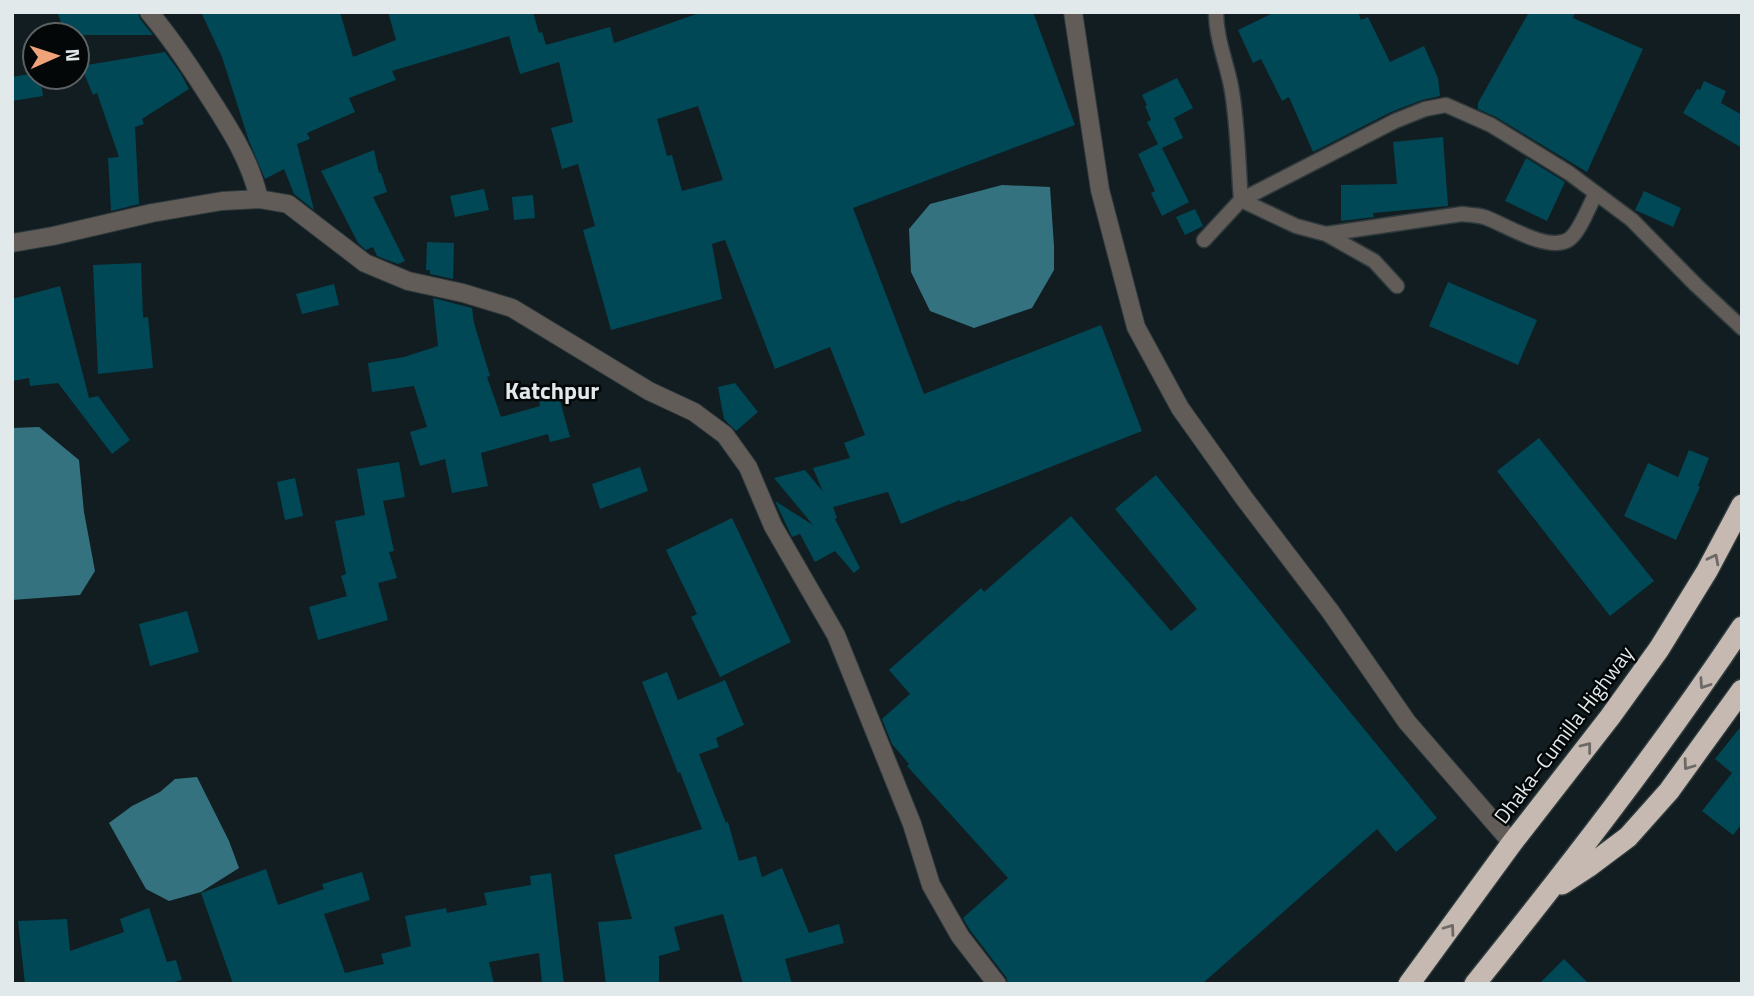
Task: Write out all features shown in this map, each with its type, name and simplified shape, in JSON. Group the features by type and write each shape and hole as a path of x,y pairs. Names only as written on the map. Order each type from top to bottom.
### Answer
{"highway":[{"name":"Dhaka–Cumilla Highway","path":"1409,984 1659,649 1707,571 1742,505"},
{"path":"1475,984 1550,891 1696,697 1742,627"},
{"path":"1550,891 1588,867 1628,836 1669,791 1742,690"}],"street":[{"path":"149,12 191,68 232,132 254,178 259,199"},
{"path":"1073,12 1100,190 1136,327 1180,408 1244,498 1330,611 1408,722 1512,844"},
{"path":"12,243 222,201 259,199 288,204 365,263 408,281 463,293 512,308 649,391 694,412 725,435 748,467 773,526 836,635 912,824 931,885 960,936 997,984"}],"lane":[{"path":"1216,12 1217,34 1232,89 1241,200"},
{"path":"1204,240 1241,200 1395,121 1425,109 1446,105 1491,125 1569,173 1632,220 1742,328"},
{"path":"1326,234 1462,215 1483,217 1531,237 1557,242 1568,240 1577,230 1596,193"},
{"path":"1241,200 1296,226 1326,234 1374,261 1397,286"}],"water":[{"path":"1002,185 1050,187 1054,270 1032,308 974,328 930,311 911,272 909,229 930,204"},
{"path":"39,427 79,460 84,512 95,571 80,595 12,600 12,428"},
{"path":"197,777 229,841 239,868 201,892 169,901 146,889 109,823 132,806 160,792 175,779"}],"building":[{"path":"57,12 138,12 140,19 153,35 91,35 91,21 61,21"},
{"path":"201,12 340,12 353,57 396,40 388,12 533,12 539,33 542,32 546,45 610,27 614,43 702,12 1033,12 1075,125 853,208 924,394 1101,325 1142,431 901,524 888,492 833,507 837,518 835,519 860,568 854,573 835,551 815,562 800,534 792,537 775,501 813,525 774,478 805,470 823,492 813,468 850,458 844,443 865,435 830,347 775,369 725,240 712,244 722,299 611,330 583,230 595,226 578,164 562,169 551,128 573,122 559,62 520,74 509,36 392,71 396,80 349,98 355,112 307,133 310,139 297,144 314,210 294,194 284,169 265,179 249,141 222,57","holes":["698,106 723,180 682,191 672,155 667,156 657,119"]},
{"path":"1275,12 1358,12 1361,20 1368,17 1390,62 1424,46 1438,78 1440,96 1391,112 1313,152 1289,97 1282,101 1261,59 1253,63 1238,30"},
{"path":"1529,12 1575,12 1573,18 1643,49 1587,172 1478,109 1478,103"},
{"path":"165,52 189,89 142,119 144,124 135,127 139,204 111,211 108,158 119,157 97,93 93,95 91,90 91,64"},
{"path":"21,75 21,91 42,91 43,96 12,101 12,77"},
{"path":"1177,78 1193,108 1174,118 1183,138 1162,148 1189,202 1162,216 1151,193 1155,191 1138,154 1158,144 1147,122 1151,120 1142,95"},
{"path":"1704,81 1726,91 1721,103 1742,115 1742,148 1683,113"},
{"path":"1443,137 1448,206 1373,213 1374,217 1341,221 1341,185 1397,184 1393,142"},
{"path":"374,150 387,192 373,197 405,261 398,264 377,256 373,247 366,250 358,243 321,171"},
{"path":"1526,158 1565,182 1547,221 1505,201"},
{"path":"484,189 489,210 455,217 450,196"},
{"path":"1644,191 1681,208 1673,227 1635,210"},
{"path":"533,195 535,218 514,220 512,197"},
{"path":"1195,209 1203,226 1185,235 1176,217"},
{"path":"427,242 454,243 453,279 430,274 430,270 426,270"},
{"path":"141,263 143,318 148,317 153,368 98,374 93,265"},
{"path":"1448,282 1537,320 1518,365 1429,326"},
{"path":"334,284 339,305 302,314 296,294"},
{"path":"60,286 89,398 98,396 130,440 112,454 58,383 30,386 29,378 12,381 12,299"},
{"path":"433,298 472,308 490,376 487,377 501,417 540,406 539,402 559,397 570,437 550,442 548,434 481,453 488,486 452,493 445,459 420,466 410,432 427,427 414,386 372,392 368,363 404,357 438,346"},
{"path":"735,383 758,412 736,431 724,419 718,387"},
{"path":"1539,438 1654,581 1610,616 1497,471"},
{"path":"1689,450 1709,458 1698,486 1700,487 1676,540 1624,516 1648,463 1678,477"},
{"path":"399,462 405,497 383,501 394,551 389,552 397,578 378,583 388,620 318,640 309,607 347,596 341,576 346,574 335,521 365,515 357,469"},
{"path":"640,467 648,491 600,509 592,484"},
{"path":"1156,475 1437,818 1396,852 1377,829 1202,984 1008,984 1006,977 963,918 1008,878 907,766 909,764 892,744 882,719 910,694 889,670 981,588 984,592 1071,516 1171,631 1197,609 1115,509"},
{"path":"295,478 303,516 285,520 277,482"},
{"path":"732,518 791,642 720,677 691,617 697,614 666,550"},
{"path":"187,611 199,652 150,666 139,624"},
{"path":"667,672 678,700 725,680 744,725 716,738 719,747 699,754 726,823 728,822 739,861 756,856 762,877 782,868 809,933 839,924 844,943 785,959 792,984 743,984 723,914 674,927 680,950 659,956 659,984 606,984 598,922 632,919 614,855 702,829 642,682"},
{"path":"1742,725 1742,824 1733,835 1702,811 1732,773 1715,759"},
{"path":"266,869 278,905 324,889 322,884 362,872 370,900 324,914 345,973 384,964 381,954 411,946 405,916 446,908 447,913 487,905 484,893 531,885 530,876 551,873 564,984 542,984 539,953 489,962 494,984 233,984 201,893"},
{"path":"149,908 167,962 176,960 182,980 174,984 25,984 18,921 67,919 70,951 124,932 120,919"},
{"path":"1564,959 1589,984 1539,984"}],"district":[{"name":"Katchpur","path":"552,391"}]}
